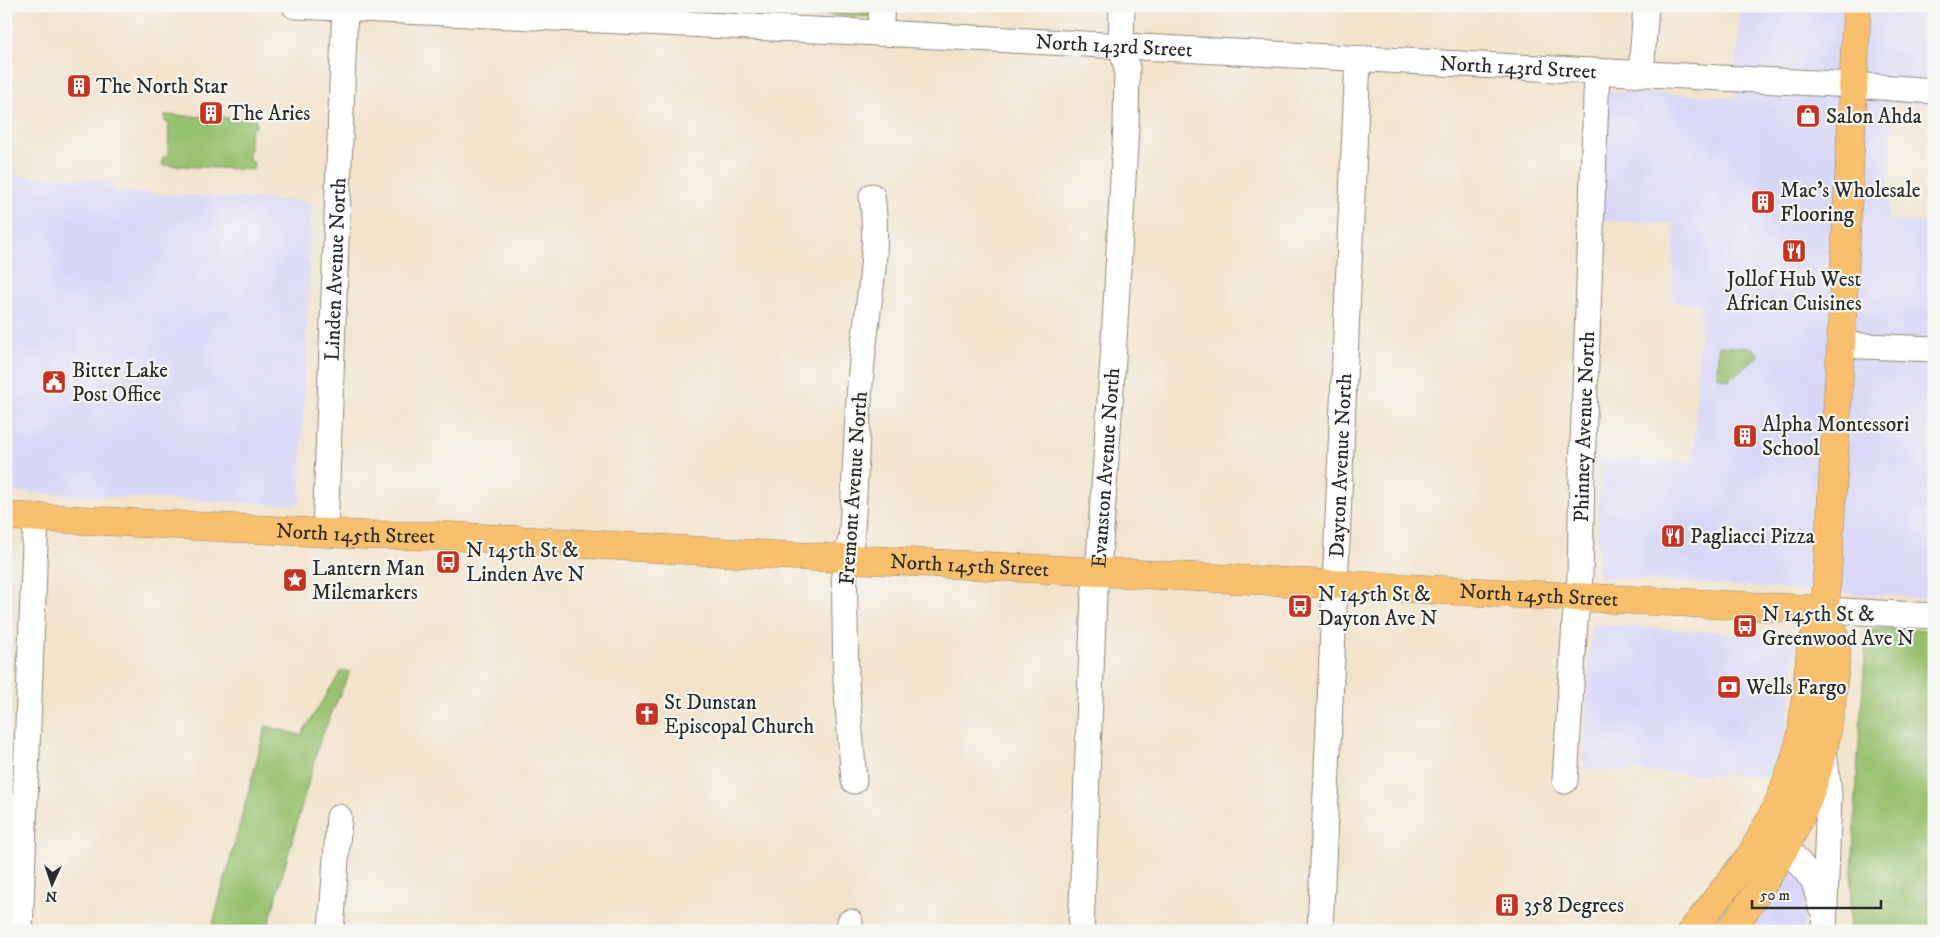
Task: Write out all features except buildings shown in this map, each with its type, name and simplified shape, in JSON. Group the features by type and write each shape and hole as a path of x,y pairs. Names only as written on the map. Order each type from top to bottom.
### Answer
{"main road":[{"path":"1692,931 1751,855 1779,803 1794,762 1802,732 1811,646 1825,610 1841,345 1857,6"},
{"name":"North 145th Street","path":"6,516 325,533 449,536 1825,610"},
{"path":"1730,931 1764,884 1786,847 1810,796 1824,749 1833,696 1836,643 1825,610"}],"street":[{"name":"North 143rd Street","path":"295,6 880,33 1853,85 1934,91"},
{"path":"880,33 882,6"},
{"name":"Evanston Avenue North","path":"1080,931 1094,595 1098,572 1114,349 1126,126 1127,68 1121,47 1122,6"},
{"path":"1641,74 1646,6"},
{"name":"Linden Avenue North","path":"325,533 345,7"},
{"name":"Dayton Avenue North","path":"1320,931 1358,59"},
{"name":"Phinney Avenue North","path":"1565,781 1575,621 1579,598 1597,71"},
{"name":"Fremont Avenue North","path":"854,781 846,681 844,558 850,541 861,367 875,262 876,236 872,196"},
{"path":"1841,345 1934,349"},
{"path":"20,931 36,517"},
{"name":"North 145th Street","path":"1825,610 1934,616"},
{"path":"1824,749 1829,794 1824,926"},
{"path":"1779,803 1776,828 1778,836 1814,882 1824,926"},
{"path":"331,931 339,817"}],"shaded area":[{"path":"1740,6 1934,6 1934,105 1893,103 1888,220 1934,223 1934,599 1605,577 1598,574 1600,458 1693,462 1701,304 1672,302 1675,224 1600,220 1606,91 1735,97"},
{"path":"6,141 14,142 12,175 112,180 113,191 312,202 300,501 295,505 6,492"},
{"path":"1591,624 1798,637 1785,738 1768,777 1583,769"},
{"path":"1795,872 1806,878 1803,931 1741,931 1782,877"}],"green space":[{"path":"670,6 871,6 871,17"},
{"path":"165,115 256,119 256,127 251,127 249,161 254,162 253,170 162,165 163,157 168,157 169,123 165,122"},
{"path":"1718,346 1753,348 1759,356 1728,380 1717,376"},
{"path":"1874,628 1934,631 1934,931 1849,931 1866,643"},
{"path":"342,670 350,672 320,740 267,931 211,931 266,726 301,735"}],"place":[{"name":"The North Star","path":"79,86"},
{"name":"The Aries","path":"211,113"},
{"name":"Salon Ahda","path":"1808,116"},
{"name":"Mac's Wholesale Flooring","path":"1763,202"},
{"name":"Jollof Hub West African Cuisines","path":"1794,251"},
{"name":"Bitter Lake Post Office","path":"54,382"},
{"name":"Alpha Montessori School","path":"1745,436"},
{"name":"Pagliacci Pizza","path":"1673,536"},
{"name":"N 145th St & Linden Ave N","path":"448,562"},
{"name":"Lantern Man Milemarkers","path":"295,580"},
{"name":"N 145th St & Dayton Ave N","path":"1300,606"},
{"name":"N 145th St & Greenwood Ave N","path":"1745,626"},
{"name":"Wells Fargo","path":"1729,687"},
{"name":"St Dunstan Episcopal Church","path":"647,714"},
{"name":"358 Degrees","path":"1507,905"}]}
